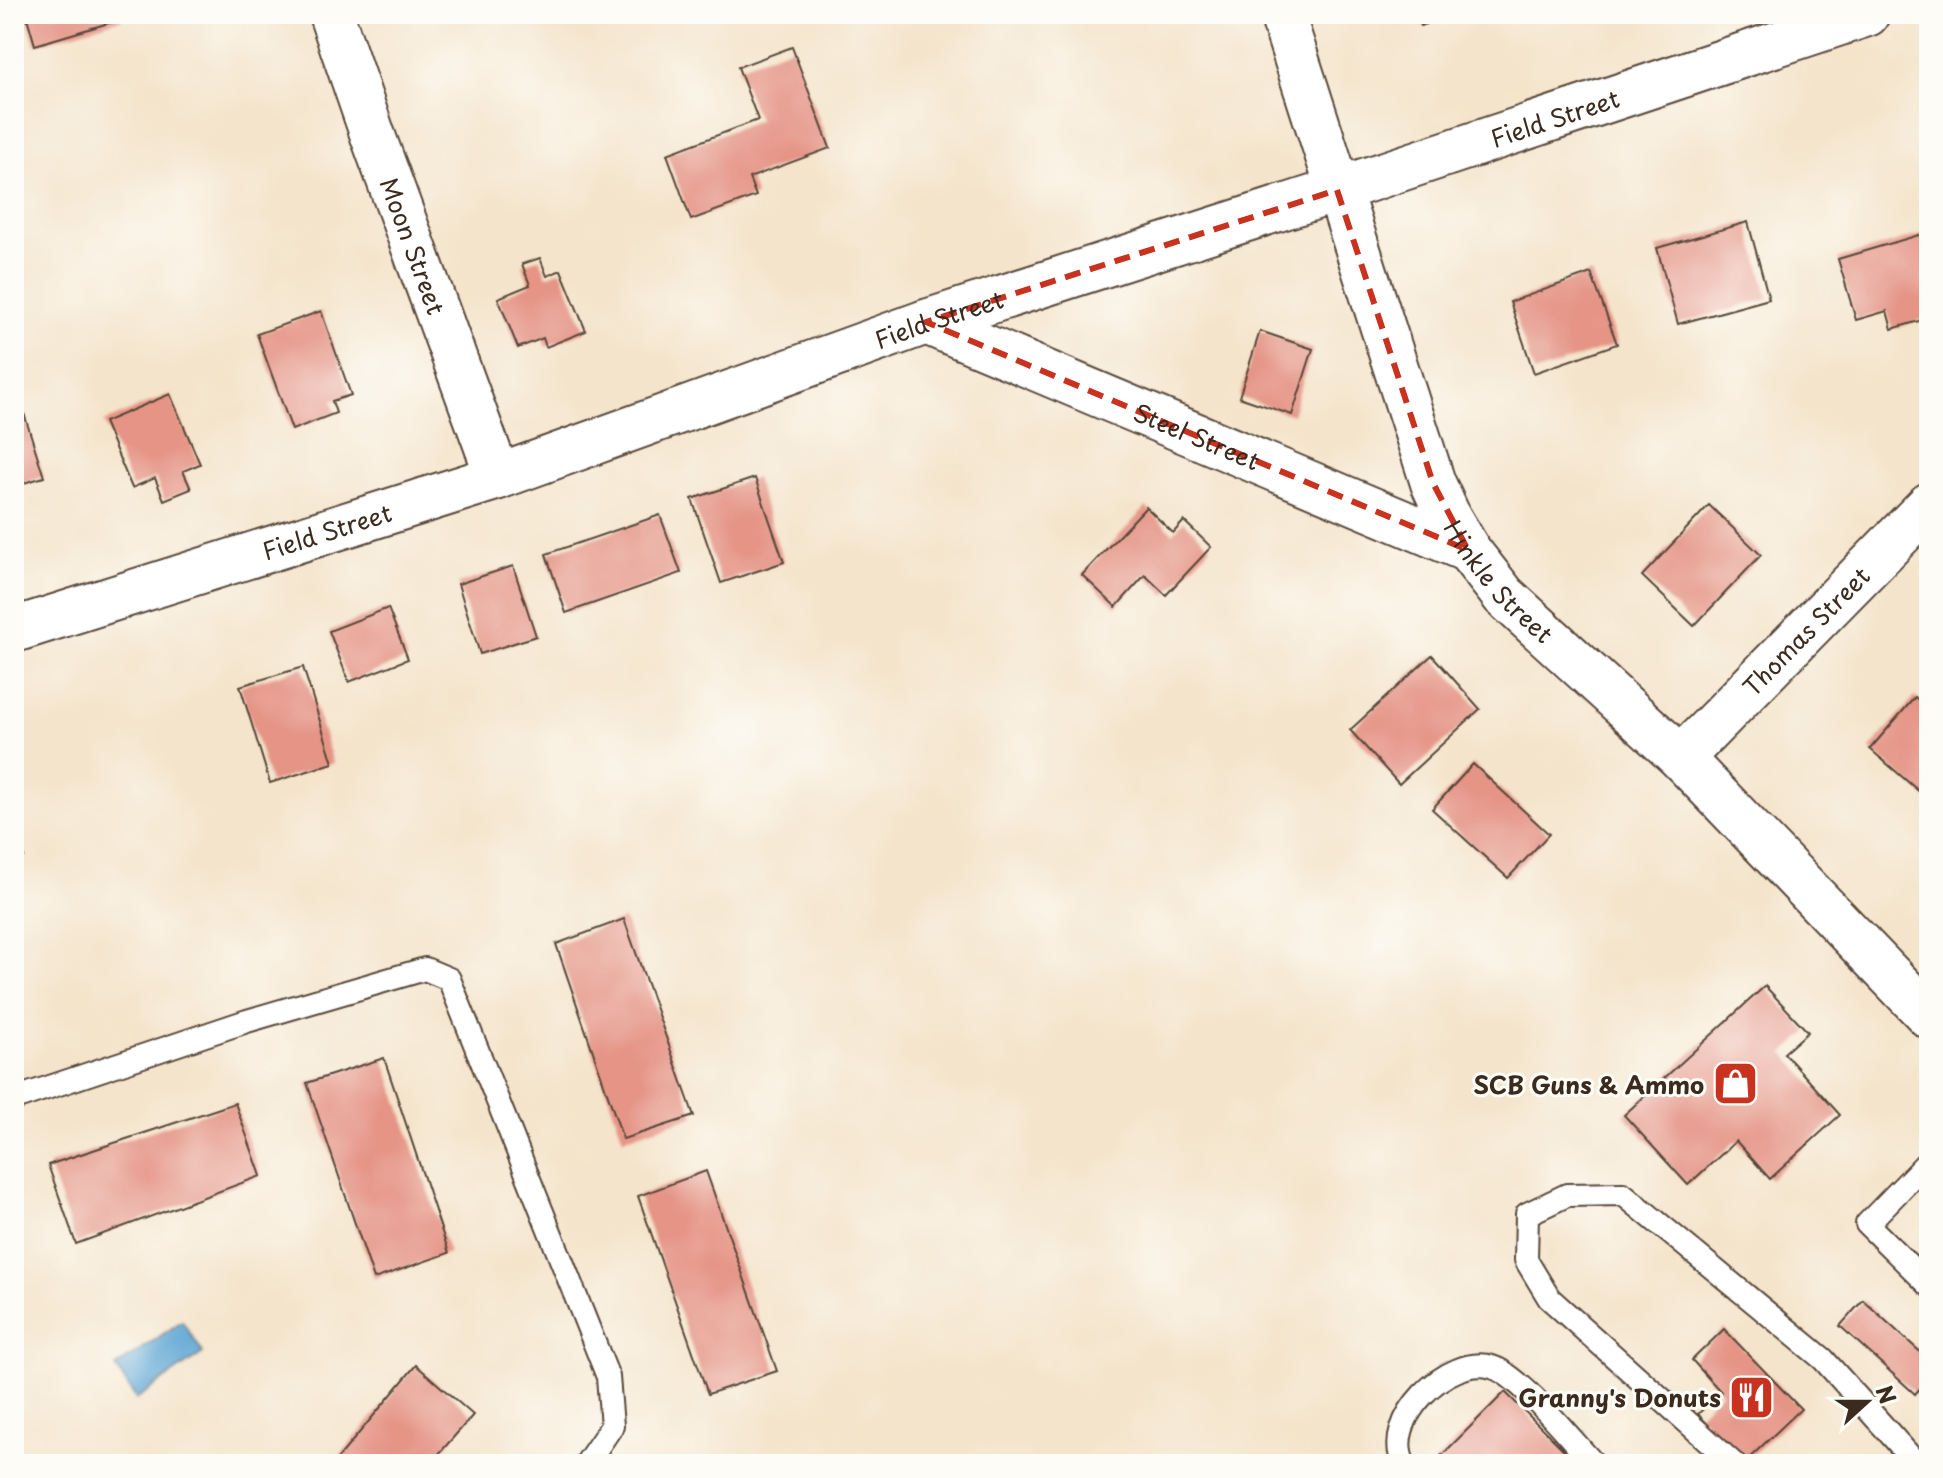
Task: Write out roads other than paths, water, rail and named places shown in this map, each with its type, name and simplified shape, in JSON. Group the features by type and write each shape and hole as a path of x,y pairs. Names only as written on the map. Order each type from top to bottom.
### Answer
{"street":[{"name":"Moon Street","path":"331,14 498,477"},
{"name":"Hinkle Street","path":"1282,14 1433,483 1468,550 1504,596 1681,758 1929,1016"},
{"name":"Field Street","path":"14,630 498,477 926,322 1867,14"},
{"name":"Steel Street","path":"926,322 1468,550"},
{"name":"Thomas Street","path":"1681,758 1929,505"}],"lane":[{"path":"14,1099 247,1021 425,969 449,979 608,1377 612,1426 586,1464"},
{"path":"1929,1160 1867,1224 1929,1285"},
{"path":"1734,1464 1549,1298 1526,1260 1527,1214 1567,1195 1623,1194 1823,1359 1917,1464"},
{"path":"1404,1464 1400,1438 1405,1419 1423,1393 1447,1375 1469,1366 1493,1367 1526,1390 1594,1464"}],"water":[{"path":"182,1321 203,1353 136,1399 116,1367"}],"place":[{"name":"SCB Guns & Ammo","path":"1735,1084"},
{"name":"Granny's Donuts","path":"1752,1397"}]}
